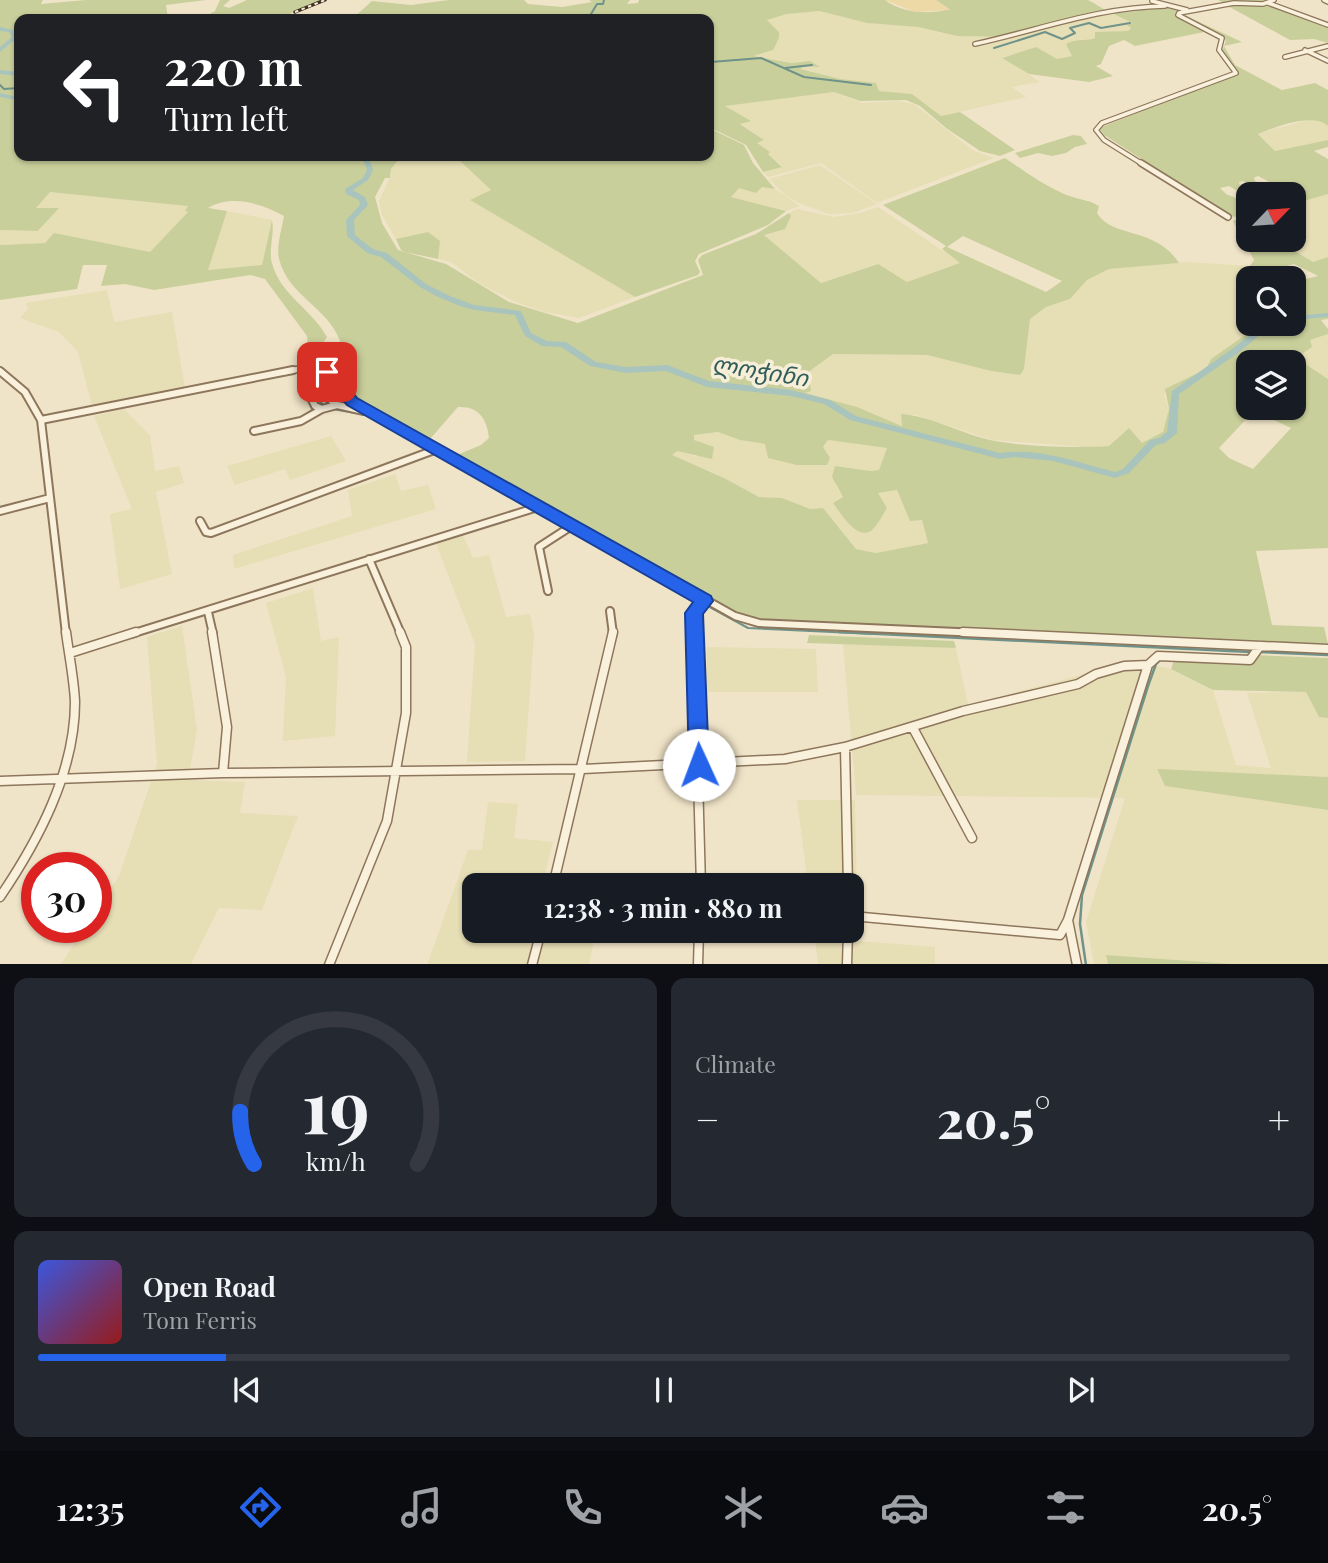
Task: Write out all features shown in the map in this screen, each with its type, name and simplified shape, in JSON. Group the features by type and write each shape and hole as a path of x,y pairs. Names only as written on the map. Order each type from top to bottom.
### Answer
{"street":[{"path":"1228,218 1104,140 1096,130 1102,123 1236,73 1219,50 1222,38 1178,15 1191,10 1234,3 1251,5 1274,0"},
{"path":"1152,1 1191,10"},
{"path":"1268,3 1328,25"},
{"path":"975,44 1017,36 1099,12 1165,6"},
{"path":"1285,57 1328,46"},
{"path":"1305,50 1328,61"},
{"path":"41,420 315,366 310,398 315,406 322,409"},
{"path":"0,371 19,383 28,394 41,420 70,653 74,715 60,780 31,851 0,897"},
{"path":"374,414 337,405 328,398 327,372 352,401 374,414 705,601 735,616 760,623 1257,651 1328,649"},
{"path":"254,431 301,421 322,409 337,405"},
{"path":"201,521 206,532 211,533 437,449"},
{"path":"0,511 50,498"},
{"path":"70,653 541,506"},
{"path":"548,591 539,547 573,525"},
{"path":"329,964 387,821 406,713 406,647 369,559"},
{"path":"701,873 694,613 705,601"},
{"path":"556,873 614,630 610,611"},
{"path":"208,612 218,654 227,727 223,773"},
{"path":"864,917 1060,935 1068,920 1148,665 1158,656 1167,655 1250,660 1257,651"},
{"path":"0,781 223,773 583,769 785,759 845,747 963,711 1077,684 1096,674 1125,666 1148,665"},
{"path":"913,728 972,838"},
{"path":"845,747 848,873"},
{"path":"1068,920 1077,964"},
{"path":"532,964 538,943"},
{"path":"698,964 699,943"},
{"path":"847,964 848,943"}],"shaded area":[{"path":"818,11 867,23 918,27 957,36 1008,37 1112,13 1134,24 1128,25 1131,28 1128,31 1095,33 1095,38 1088,40 1072,56 1057,59 1036,48 1003,57 1040,82 1012,87 1026,97 941,116 912,94 879,91 809,72 799,69 805,66 801,61 791,63 750,56 775,44 779,38 779,32 767,20 787,14"},
{"path":"834,92 862,103 899,101 914,104 974,151 994,158 877,203 821,163 768,177 763,172 782,166 756,143 763,139 740,123 749,121 724,106"},
{"path":"1308,120 1321,120 1328,126 1328,140 1275,151 1258,133"},
{"path":"397,161 462,161 492,191 470,200 635,297 579,318 545,312 515,302 477,282 451,262 438,259 439,241 428,232 396,239 382,215 379,201 391,175 391,169"},
{"path":"820,165 877,204 853,213 828,214 785,195 769,179"},
{"path":"738,188 775,189 800,206 786,211 731,197"},
{"path":"50,192 189,205 189,211 150,252 54,233 45,243 0,245 0,230 39,231 58,208 35,208"},
{"path":"1328,194 1328,257 1313,262 1297,252 1306,252 1306,200"},
{"path":"878,207 961,263 907,282 877,264 821,283 763,234 784,229 791,216 789,213 797,209 834,217"},
{"path":"227,211 272,220 262,265 207,270"},
{"path":"1187,262 1250,266 1236,266 1236,336 1244,336 1211,359 1206,369 1164,394 1169,409 1163,433 1142,443 1119,439 1109,446 1086,447 992,440 916,415 901,415 903,426 857,407 803,393 800,377 832,354 927,355 1019,375 1024,369 1030,319 1046,307 1070,299 1087,280 1109,269"},
{"path":"107,290 114,322 172,312 185,388 92,406 78,352 59,332 20,318 28,309 26,303"},
{"path":"1328,334 1328,379 1306,365 1306,351 1312,347 1310,340"},
{"path":"124,409 150,435 155,471 179,466 184,483 156,492 172,574 120,589 110,514 132,509 94,416"},
{"path":"718,432 740,440 765,444 823,447 828,440 888,448 880,470 835,466 836,486 843,497 833,503 872,530 887,508 877,493 897,490 910,520 922,520 928,543 876,553 856,549 823,508 810,509 782,498 759,497 671,455 677,450 697,457 693,435"},
{"path":"331,436 346,461 290,480 285,469 235,485 227,466"},
{"path":"395,474 401,491 428,485 436,509 234,569 233,555 352,516 348,490"},
{"path":"463,535 473,558 489,555 506,617 530,614 534,634 525,761 467,762 475,644 436,544"},
{"path":"313,588 321,641 339,637 335,736 283,741 286,677 266,603"},
{"path":"182,626 197,730 188,780 245,782 240,813 298,816 262,910 219,908 191,964 61,964 75,943 112,943 112,886 119,876 157,764 147,637"},
{"path":"843,644 956,648 968,705 1134,661 1171,669 1213,690 1236,765 1271,768 1247,693 1306,692 1319,717 1328,718 1328,777 1157,770 1165,786 1328,810 1328,964 1233,964 1107,955 1108,964 1094,964 1086,922 1125,798 856,795"},
{"path":"707,647 816,649 818,692 707,692"},
{"path":"797,800 855,800 857,873 806,873"},
{"path":"488,802 518,804 514,838 553,842 545,873 462,873 462,943 594,943 589,964 427,964 468,850 482,850"},
{"path":"864,941 935,947 935,964 818,964 815,943"}],"green space":[{"path":"0,0 43,0 41,4 86,0 206,0 166,5 167,14 14,14 14,161 397,161 391,169 390,178 385,178 375,197 382,223 398,250 446,264 509,302 578,323 703,275 698,260 702,255 756,234 789,213 791,216 785,229 764,235 821,283 878,264 907,282 960,263 942,249 946,246 883,205 1005,158 1055,189 1099,206 1097,213 1104,221 1113,227 1158,243 1179,263 1109,269 1087,280 1070,299 1046,307 1030,319 1024,369 1020,375 991,371 927,355 833,354 800,378 810,384 811,391 805,393 857,407 902,426 901,414 912,415 990,440 1081,447 1109,446 1129,428 1142,443 1163,432 1169,409 1165,389 1206,369 1211,359 1244,336 1306,336 1306,279 1318,276 1306,270 1306,266 1294,264 1250,266 1254,260 1250,252 1297,252 1313,262 1328,257 1328,319 1321,320 1328,329 1328,334 1310,340 1312,347 1306,351 1236,350 1236,420 1245,420 1219,448 1229,458 1253,469 1291,428 1274,420 1306,420 1306,365 1328,379 1328,548 1256,551 1272,625 1324,627 1328,644 1008,634 750,618 719,605 457,455 481,445 489,438 484,420 477,411 458,407 430,439 357,399 331,371 333,355 340,341 334,329 284,272 278,249 284,216 275,211 236,201 208,208 227,211 208,270 262,265 272,220 271,258 276,274 327,337 309,363 307,336 265,279 250,275 154,290 125,284 101,286 107,265 83,265 77,289 0,300 0,245 45,243 54,233 150,252 188,212 185,211 188,206 50,192 36,208 59,208 38,231 0,230","holes":["963,236 1062,281 1046,292 947,247","718,432 740,440 765,444 768,458 797,465 827,465 830,458 823,447 828,440 887,448 879,470 835,466 832,477 843,497 833,503 849,524 865,533 873,529 887,508 878,493 897,490 910,521 922,520 928,543 876,553 856,549 823,508 810,509 782,498 759,497 672,455 677,451 712,459 714,447 694,440 694,435"]},
{"path":"220,0 230,0 223,6 229,8 247,0 323,0 292,14 210,14 215,11"},
{"path":"449,0 524,0 528,4 562,7 592,2 589,0 630,0 627,4 638,3 639,0 885,0 907,10 933,12 949,9 936,0 1088,0 1116,13 1171,8 1180,11 1176,15 1179,17 1209,31 1135,46 1124,40 1109,46 1101,64 1096,66 1113,76 1089,82 1029,74 1002,58 1036,47 1057,59 1072,56 1066,44 1095,38 1095,32 1128,31 1131,28 1127,25 1132,23 1112,13 1008,37 957,36 918,27 867,23 819,11 787,14 767,20 779,32 779,38 773,50 753,56 791,63 810,61 820,67 805,66 800,69 840,79 876,83 879,91 912,94 941,116 960,112 1015,150 1000,156 980,151 920,106 906,100 860,101 834,92 725,106 751,121 740,124 764,140 757,143 770,152 768,154 782,167 763,172 746,145 714,129 714,14 358,14 372,1 411,5"},
{"path":"1218,0 1264,0 1268,2 1246,5 1268,4 1328,25 1328,43 1314,39 1290,40 1226,5 1182,14 1242,42 1224,46 1226,41 1223,37 1181,14 1226,4"},
{"path":"1224,46 1235,65 1282,90 1315,83 1328,90 1328,126 1313,120 1304,121 1258,134 1275,151 1328,140 1328,147 1314,151 1328,159 1328,194 1306,200 1306,182 1270,182 1258,176 1254,178 1257,182 1236,182 1236,190 1229,186 1220,188 1236,198 1236,217 1230,216 1104,135 1099,128 1239,73 1222,51"},
{"path":"714,130 744,145 753,163 775,189 762,187 756,193 739,188 731,197 786,211 768,225 699,254 695,261 700,272 698,275 635,297 470,200 491,190 460,161 714,161"},
{"path":"1073,135 1081,136 1087,144 1052,156 1038,153 1020,158 1015,153"},
{"path":"428,232 440,241 438,259 405,252 401,250 396,239"},
{"path":"809,635 954,641 956,648 807,643"},
{"path":"1177,652 1328,658 1328,718 1319,717 1306,692 1213,690 1171,669"},
{"path":"1157,769 1328,777 1328,810 1165,786"},
{"path":"1106,955 1233,964 1108,964"}],"sand":[{"path":"885,0 936,0 950,10 915,12"}],"waterway":[{"path":"591,14 597,4 603,4 604,0"},
{"path":"994,48 1045,32 1062,39 1075,33 1070,28 1089,23 1101,28 1130,23"},
{"name":"ლოჭინი","path":"0,29 11,31 14,36"},
{"name":"ლოჭინი","path":"0,50 14,38"},
{"path":"714,62 761,58 804,77 871,85"},
{"path":"785,68 812,65"},
{"name":"ლოჭინი","path":"0,72 14,73"},
{"path":"0,85 4,89 14,88"},
{"path":"0,95 14,98"},
{"name":"ლოჭინი","path":"367,161 370,170 366,179 349,189 349,192 362,199 364,205 350,220 351,236 370,251 384,255 423,285 455,302 474,308 518,313 528,334 545,344 563,344 593,364 626,370 667,368 707,384 791,393 827,402 853,418 1000,456 1014,454 1053,458 1115,475 1126,471 1153,442 1162,441 1172,433 1175,393 1254,336"},
{"name":"ლოჭინი","path":"1306,317 1328,315"},
{"path":"318,391 320,402 324,405"},
{"path":"333,409 367,415 430,449"},
{"path":"435,452 530,507"},
{"path":"534,510 566,528"},
{"path":"571,531 748,628 875,634"},
{"path":"839,632 1250,652"},
{"path":"1259,652 1328,655"},
{"path":"1086,964 1080,924 1082,895 1148,686 1156,664 1161,659"}],"railway":[{"path":"295,12 325,0"}],"route":[{"path":"327,372 352,401 705,601 694,613 699,765"}]}
